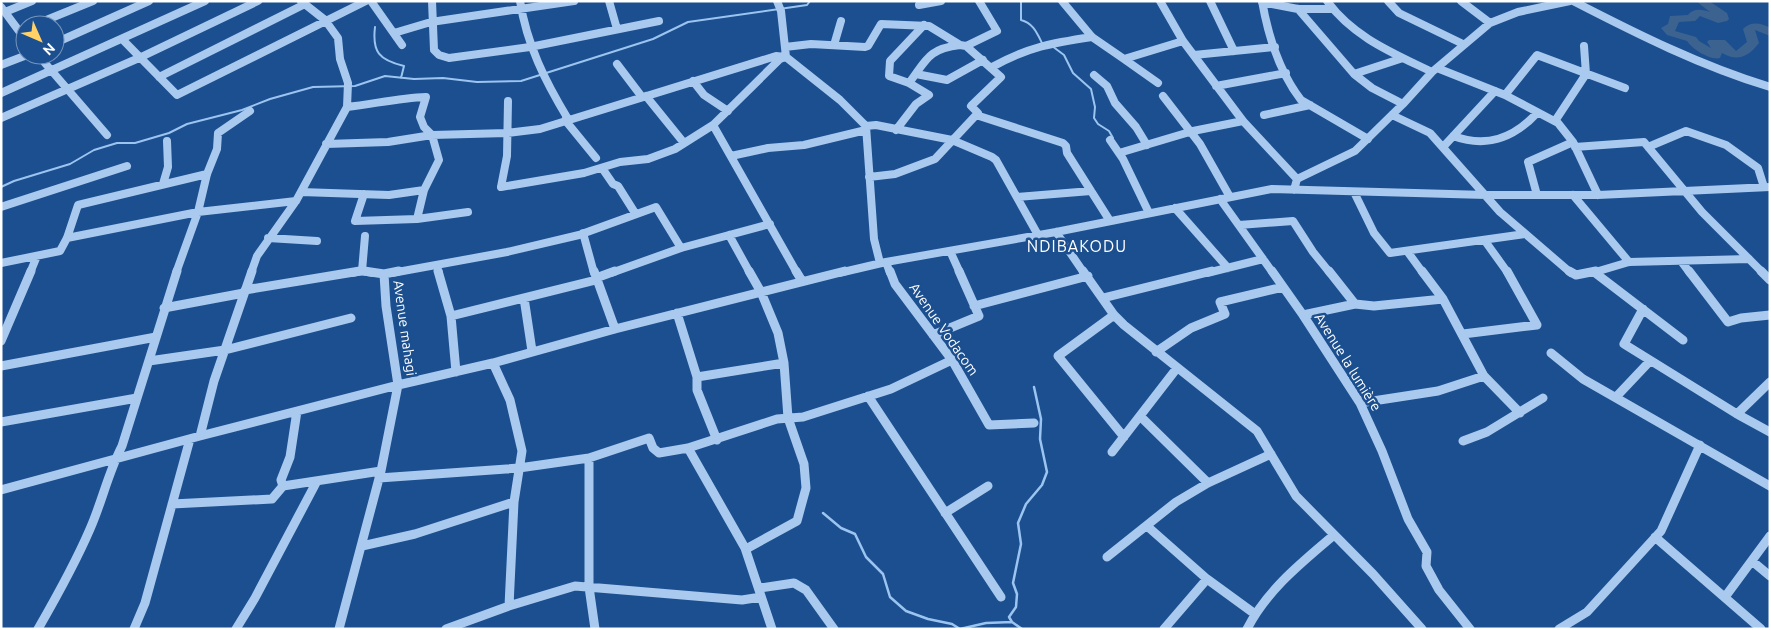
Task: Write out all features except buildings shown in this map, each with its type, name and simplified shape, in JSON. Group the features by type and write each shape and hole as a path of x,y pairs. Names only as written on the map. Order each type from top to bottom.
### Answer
{"street":[{"path":"15,23 3,10 32,1"},
{"path":"59,15 93,1"},
{"path":"65,39 149,1"},
{"path":"1,94 205,1"},
{"path":"1,118 139,58 258,1"},
{"path":"122,39 174,94 182,94 366,1"},
{"path":"371,1 402,45"},
{"path":"432,1 431,22 434,50 439,56 449,58 530,47 659,21"},
{"path":"520,1 530,47 541,75 566,120 596,158"},
{"path":"394,33 431,22 574,1"},
{"path":"609,1 617,29"},
{"path":"919,5 941,1"},
{"path":"909,84 932,54 938,50 968,44 997,31 979,1"},
{"path":"1063,1 1092,37 1158,83"},
{"path":"1160,1 1184,41 1216,86 1243,120 1297,180"},
{"path":"1210,1 1234,51"},
{"path":"1327,1 1332,9 1357,31 1404,58 1505,95 1555,121 1574,145 1598,195"},
{"path":"1388,1 1399,12 1463,44"},
{"path":"1461,1 1490,23"},
{"path":"1294,190 1297,180 1355,151 1463,44 1490,23 1518,12 1571,1 1640,36 1740,78 1770,87"},
{"path":"159,77 303,2 325,21 340,44 341,61 345,66 350,91 347,107 296,201 257,256 214,381 200,436"},
{"path":"1332,9 1298,9 1262,2 1275,46 1295,94 1310,105 1368,138"},
{"path":"779,7 786,57"},
{"path":"1298,9 1354,74 1372,88 1403,104"},
{"path":"834,45 841,22"},
{"path":"785,47 811,44 865,47 868,46 881,24 924,25 963,45 992,67 1001,77 971,106 978,113 935,159 895,174 869,177"},
{"path":"896,130 916,104 929,95 889,76 890,61 924,25"},
{"path":"992,67 1010,57 1046,44 1092,37"},
{"path":"1124,59 1184,41"},
{"path":"1194,55 1275,46"},
{"path":"1555,121 1586,74 1584,46"},
{"path":"1505,95 1537,55 1586,74 1607,78 1625,88"},
{"path":"326,144 388,142 432,134 507,133 540,129 776,56 786,57 840,100 866,128"},
{"path":"508,101 506,175 501,187 536,182 602,168 620,162 648,159 684,143 713,126 780,59 786,57"},
{"path":"1354,74 1404,58"},
{"path":"1,65 15,60"},
{"path":"916,74 947,80 983,60"},
{"path":"617,64 684,143"},
{"path":"47,65 107,135"},
{"path":"1216,86 1286,73"},
{"path":"1094,75 1107,86 1115,103 1136,127 1147,145"},
{"path":"693,81 704,95 728,110"},
{"path":"1444,146 1495,91"},
{"name":"Avenue la lumière","path":"1163,96 1193,131 1216,168 1225,198 1239,225 1303,314 1360,403 1382,451 1408,519 1426,552 1426,566 1439,590 1470,629"},
{"path":"347,107 378,103 397,98 426,97 420,117 424,127 432,134 439,160 424,190 417,219"},
{"path":"1264,115 1310,105"},
{"path":"38,629 66,582 91,527 113,461 122,446 164,308 198,212 207,174 217,149 218,134 250,111"},
{"path":"1454,136 1478,143 1503,137 1528,124 1537,113"},
{"path":"976,115 1062,143 1066,146 1067,153 1110,221"},
{"path":"1392,115 1430,133 1444,146 1500,212 1568,271 1576,275 1629,262 1749,259"},
{"path":"1119,152 1193,131 1243,120"},
{"path":"713,126 802,281"},
{"path":"731,156 768,148 804,144 876,126 964,143 996,160 1038,235"},
{"name":"Avenue Vodacom","path":"866,128 874,239 883,263 895,284 952,360 990,425 1034,423"},
{"path":"1,490 398,384 493,363 532,351 802,281 883,263 1056,232 1272,188 1486,195 1598,195 1767,187 1758,168 1726,145 1686,131 1648,147"},
{"path":"1110,140 1119,152 1149,213"},
{"path":"163,184 168,168 167,141"},
{"path":"1537,195 1528,162 1574,145 1644,142 1702,212 1770,280"},
{"path":"1,207 127,166"},
{"path":"602,168 613,184 618,186 635,213"},
{"path":"1,262 60,251 67,238 78,205 207,174"},
{"path":"301,192 389,195 424,190"},
{"path":"1017,197 1091,191"},
{"path":"1354,192 1374,233 1390,254 1525,234"},
{"path":"364,194 355,221 417,219 468,212"},
{"path":"1573,195 1629,262"},
{"path":"67,238 198,212 296,201"},
{"path":"164,308 362,271 384,274 507,252 582,233 656,207 681,248"},
{"path":"1175,208 1228,268"},
{"path":"1239,225 1293,221 1313,252 1355,304"},
{"path":"451,316 596,279 681,248 770,224"},
{"path":"1056,232 1114,315 1156,352 1257,431 1296,496 1373,574 1422,629"},
{"path":"582,233 596,279 615,329"},
{"path":"729,235 761,292 778,333 784,363 788,418 804,464 806,488 797,521 746,549"},
{"path":"362,271 365,236"},
{"path":"268,238 317,242"},
{"path":"1463,334 1537,325 1502,262 1485,241"},
{"path":"933,335 979,316 950,251"},
{"path":"1407,251 1443,299 1484,376 1520,413"},
{"path":"1,341 37,256"},
{"path":"1102,298 1263,259"},
{"path":"1681,261 1728,322 1741,318 1770,315"},
{"path":"437,266 451,316 456,372"},
{"path":"1760,270 1770,268"},
{"path":"1594,272 1683,340"},
{"name":"Avenue mahagi","path":"339,629 380,475 398,384 386,306 384,274"},
{"path":"974,306 1088,276"},
{"path":"1156,352 1191,328 1226,314 1220,302 1283,287"},
{"path":"524,298 532,351"},
{"path":"1303,314 1355,304 1374,306 1443,299"},
{"path":"1643,309 1624,344 1737,414 1770,432"},
{"path":"677,313 697,377 697,390 717,440"},
{"path":"1114,315 1058,356 1124,437"},
{"path":"148,361 225,350 351,318"},
{"path":"1,366 156,337"},
{"path":"1551,353 1583,379 1770,486"},
{"path":"172,504 272,499 283,486 317,481 380,475 519,468 589,458 649,438 653,448 659,453 688,448 777,420 803,417 891,389 952,360"},
{"path":"1616,397 1650,361"},
{"path":"493,363 512,409 522,451 514,502 509,606"},
{"path":"697,377 784,363"},
{"path":"1112,452 1177,368"},
{"path":"1360,403 1435,392 1460,386 1484,376"},
{"path":"1737,414 1770,382"},
{"path":"868,396 986,578 1001,596"},
{"path":"1,422 137,398"},
{"path":"1463,441 1487,432 1543,398"},
{"path":"283,486 281,480 290,458 297,411"},
{"path":"1140,416 1208,483"},
{"path":"134,629 145,603 156,555 190,439"},
{"path":"1559,629 1587,612 1661,531 1700,446"},
{"path":"688,448 708,487 746,549 772,629"},
{"path":"1107,558 1176,502 1208,483 1271,454"},
{"path":"589,458 589,587 595,629"},
{"path":"236,629 255,598 317,481"},
{"path":"945,513 988,486"},
{"path":"362,546 415,534 514,502"},
{"path":"1147,526 1207,579 1252,624 1284,578 1334,534"},
{"path":"1725,597 1770,536"},
{"path":"1656,537 1761,629"},
{"path":"1752,560 1770,576"},
{"path":"1164,629 1207,579"},
{"path":"446,629 509,606 575,586 742,600 794,583 806,590 834,629"}],"waterway":[{"path":"401,78 443,78 477,82 521,81 653,39 688,22 807,5 810,1"},
{"path":"1021,1 1021,20 1032,26 1042,43"},
{"path":"1701,1 1723,15 1723,19 1718,20 1703,13 1696,13 1691,19 1674,18 1673,26 1667,28 1671,33 1692,39 1694,43 1716,56 1717,49 1713,42 1723,43 1727,47 1724,49 1734,55 1740,55 1753,43 1749,29 1751,27 1762,28 1770,33"},
{"path":"375,27 376,49 383,58 404,66 401,78"},
{"path":"1052,46 1064,55 1073,73 1091,89 1095,107 1094,118 1098,124 1109,131 1113,138"},
{"path":"1,187 14,181 70,164 94,150 117,143 135,143 169,133 187,124 242,110 270,99 313,87 355,86 385,76 401,78"},
{"path":"1012,622 1009,617 1016,607 1017,594 1013,583 1021,544 1018,523 1026,504 1042,485 1047,472 1040,439 1041,419 1034,387"},
{"path":"823,513 841,528 855,534 866,557 883,574 890,597 906,611 928,619 952,624 960,629 986,623 1012,622"},
{"path":"1012,622 1022,629"}],"district":[{"name":"NDIBAKODU","path":"1077,246"}]}
